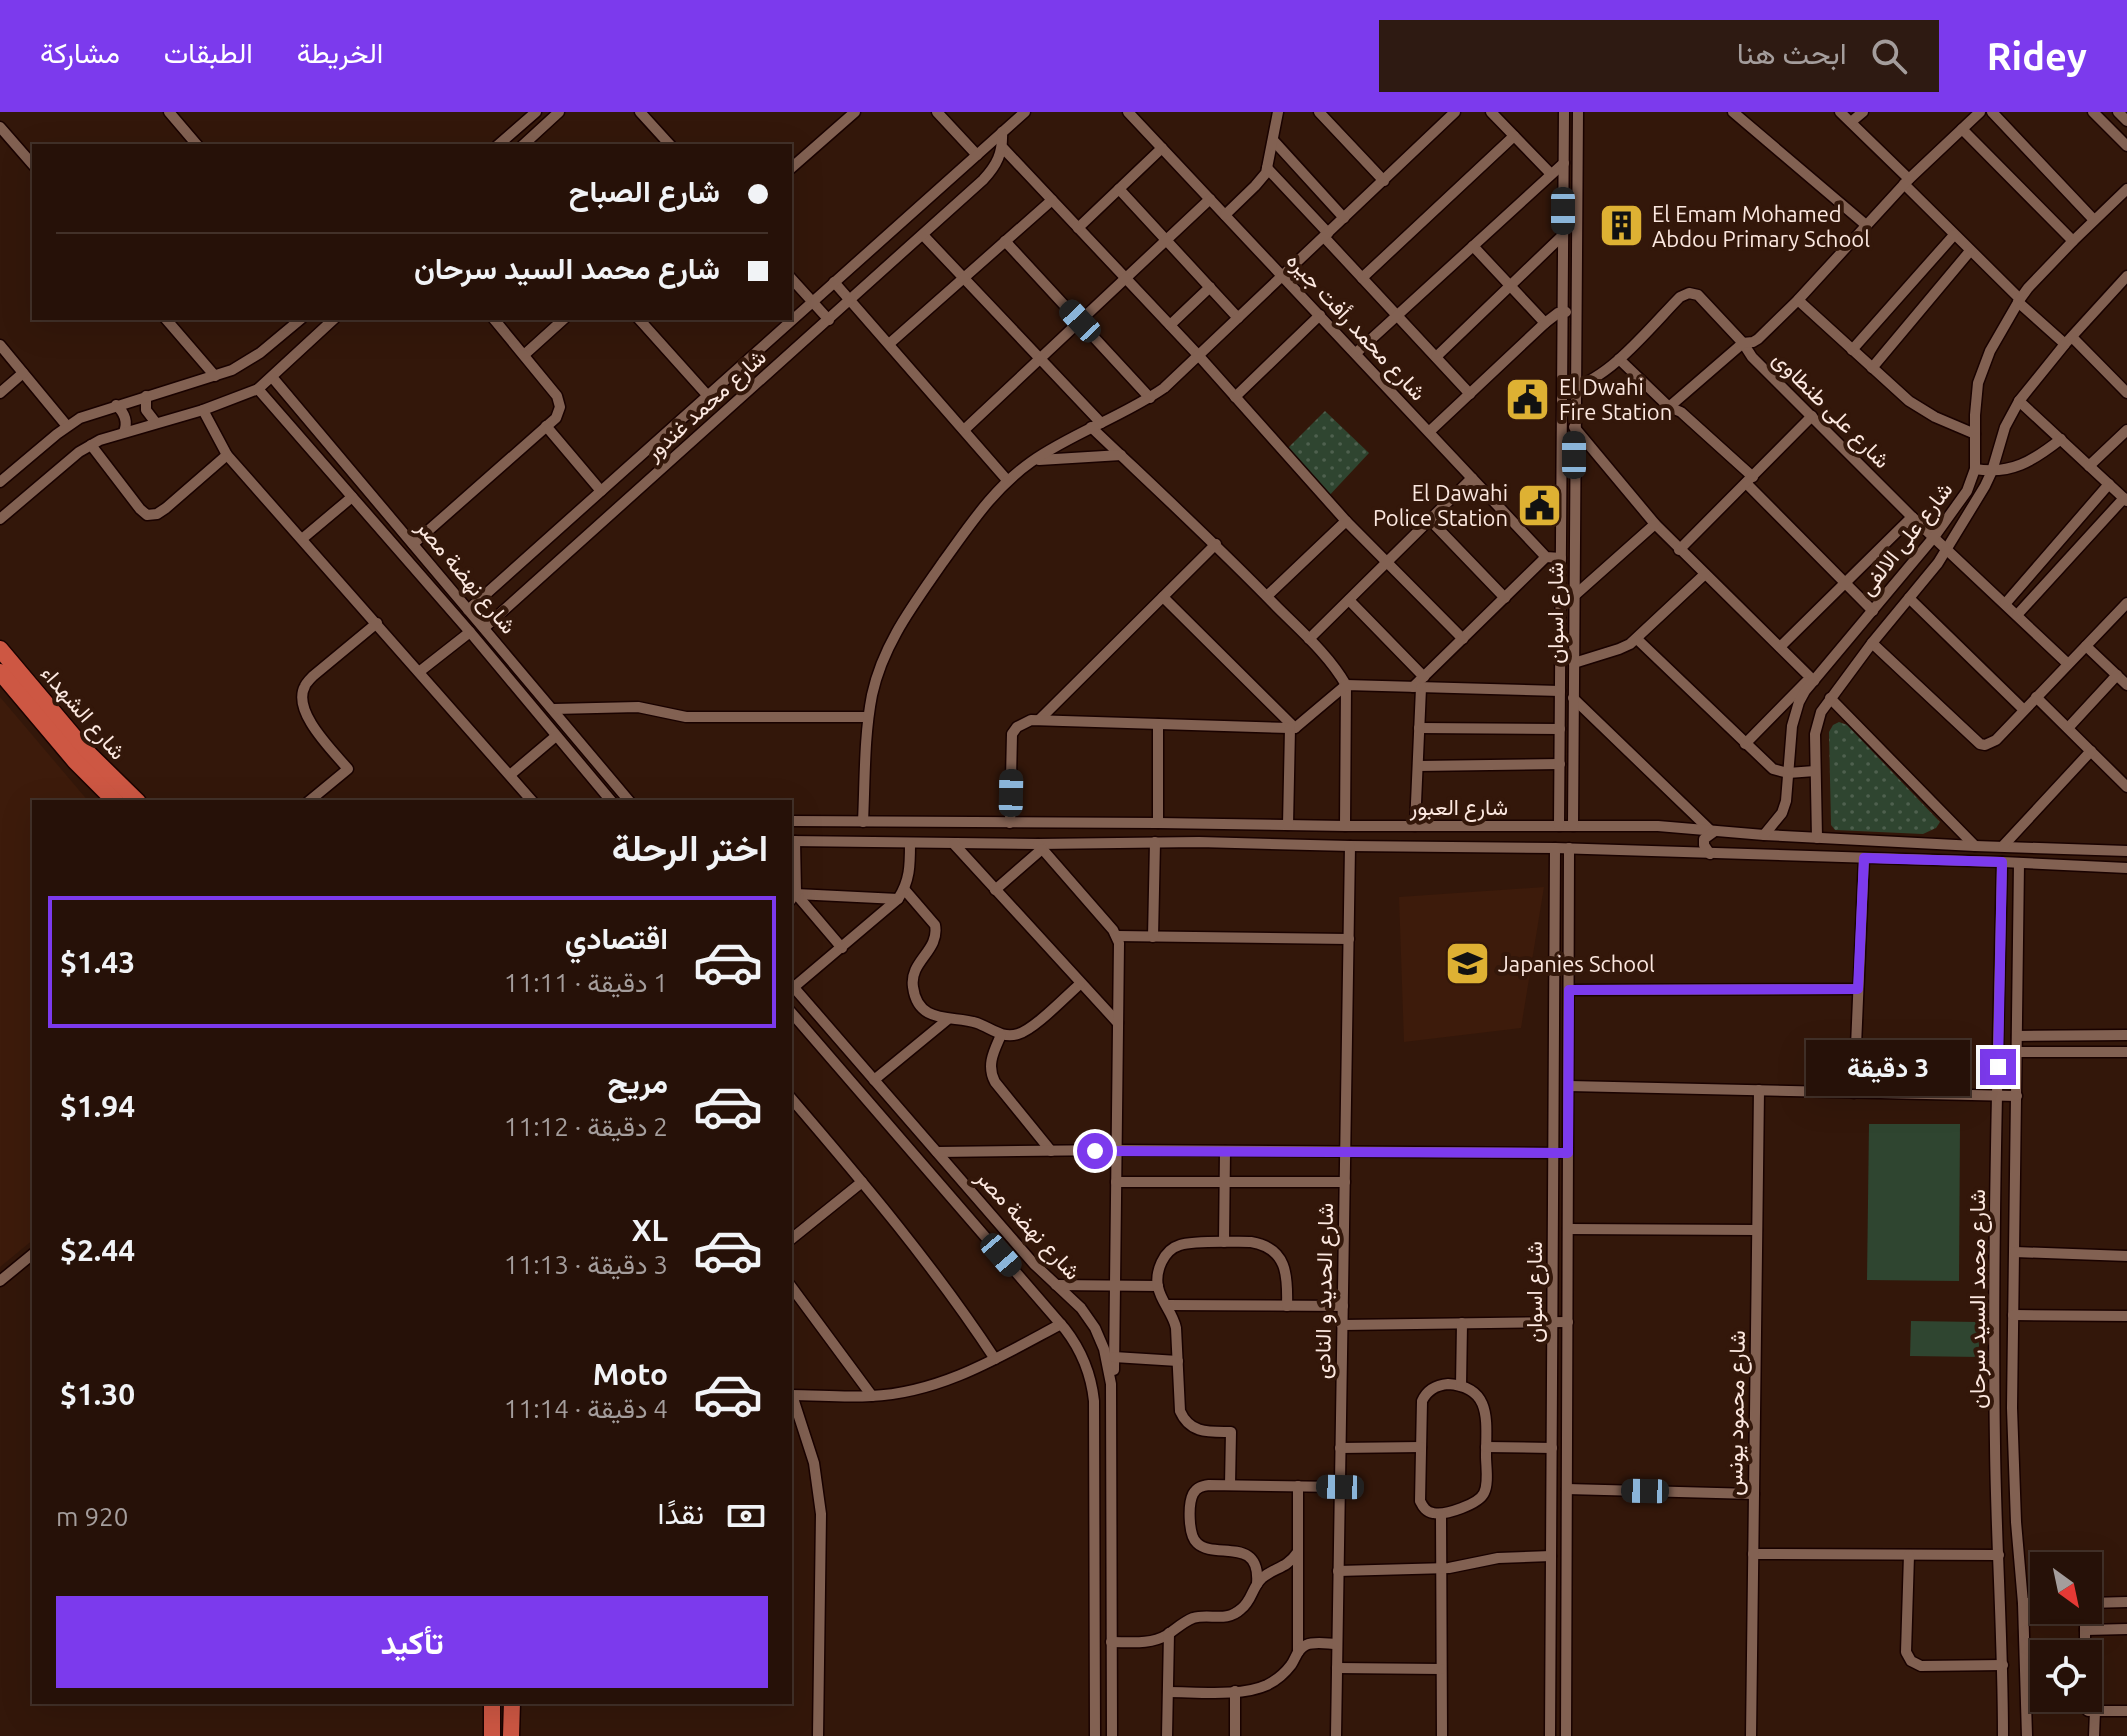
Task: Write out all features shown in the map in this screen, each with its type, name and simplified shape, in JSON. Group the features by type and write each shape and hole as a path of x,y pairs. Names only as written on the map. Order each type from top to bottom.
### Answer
{"highway":[{"name":"شارع الشهداء","path":"0,649 76,740 136,800"},
{"name":"شارع الشهداء","path":"0,672 75,761 114,800"},
{"path":"492,1704 492,1736"},
{"path":"511,1736 512,1704"}],"street":[{"path":"169,112 196,144"},
{"path":"499,144 536,112"},
{"path":"524,144 559,112"},
{"path":"640,112 669,144"},
{"path":"792,167 855,112"},
{"path":"937,112 977,155"},
{"name":"شارع محمد غندور","path":"792,319 1025,112"},
{"name":"شارع محمد رأفت جيره","path":"1128,112 1546,557"},
{"path":"1225,215 1262,179 1278,112"},
{"path":"1319,112 1384,181"},
{"path":"863,822 868,717 879,669 899,625 980,510 1007,480 1034,460 1150,398 1175,378 1455,112"},
{"path":"1491,112 1551,174"},
{"name":"شارع اسوان","path":"1559,826 1564,112"},
{"name":"شارع اسوان","path":"1573,826 1578,112"},
{"path":"1733,112 1866,225"},
{"path":"1840,112 2019,300 2127,393"},
{"path":"1851,122 1863,112"},
{"path":"1669,407 1743,343 1758,339 1798,300 1906,181 1980,112"},
{"path":"1992,112 2094,220"},
{"path":"2093,112 2127,146"},
{"path":"2118,112 2127,121"},
{"path":"0,127 32,164"},
{"path":"1962,129 2073,241"},
{"path":"1002,132 1003,148 1199,356 1346,521 1463,639"},
{"path":"1362,278 1514,136"},
{"path":"1273,140 1344,218"},
{"name":"شارع محمد غندور","path":"484,628 923,235 991,171 1003,148"},
{"path":"1078,228 1162,148"},
{"path":"1356,353 1564,163"},
{"path":"1267,168 1362,278 1470,394"},
{"path":"1119,189 1238,318"},
{"name":"شارع على الالفى","path":"1764,835 1782,813 1786,801 1794,714 1812,679 1873,611 1967,491 1975,469 1976,397 1983,365 2019,300 2073,241 2127,189"},
{"path":"964,430 1210,199"},
{"path":"889,344 1052,200"},
{"path":"923,235 1040,358 1121,455 1216,544 1340,675 1346,685 1345,826"},
{"path":"1436,357 1563,235"},
{"path":"1852,350 1954,235"},
{"path":"1005,241 1150,398"},
{"path":"1473,246 1545,323"},
{"path":"1872,368 1970,251"},
{"path":"792,279 829,320"},
{"name":"شارع على الالفى","path":"1817,838 1815,734 1821,712 1872,643 1938,563 1985,486 2005,427 2019,401 2126,279"},
{"path":"834,282 1007,480"},
{"path":"1170,325 1210,287"},
{"name":"شارع على طنطاوى","path":"1563,388 1591,380 1619,359 1680,297 1689,293 1698,295 1743,343 1752,357 1912,517 2068,664"},
{"path":"1798,300 1896,391 1922,409 1975,434"},
{"path":"1430,431 1545,323 1563,312 1576,311"},
{"path":"1235,397 1320,315"},
{"path":"167,320 215,376"},
{"path":"0,482 67,426 95,412 215,376 246,363 300,320"},
{"path":"0,519 91,445 124,432 203,410 258,389 333,320"},
{"path":"413,544 556,418 560,407 557,396 495,320"},
{"path":"524,355 563,320"},
{"path":"640,320 708,396"},
{"name":"شارع محمد غندور","path":"468,610 791,320"},
{"path":"0,345 67,426"},
{"path":"1619,359 1669,407 1681,412 1750,480 1873,611"},
{"path":"0,393 23,373"},
{"name":"شارع نهضة مصر","path":"272,377 628,800"},
{"name":"شارع نهضة مصر","path":"258,389 470,632 610,800"},
{"path":"146,396 146,410 156,423"},
{"path":"2017,615 2125,500 2019,401"},
{"path":"116,405 126,419 124,432"},
{"path":"203,410 227,455 531,800"},
{"path":"1679,550 1812,416"},
{"path":"546,426 601,491"},
{"path":"1574,427 1679,550 1812,679 1745,744"},
{"path":"2089,466 2127,430"},
{"path":"309,448 323,436"},
{"path":"1975,469 1992,471 2030,462 2061,439"},
{"path":"91,445 147,515 157,514 166,508 227,455"},
{"path":"1034,460 1121,455"},
{"path":"1309,639 1472,478"},
{"path":"2005,604 2109,484"},
{"path":"302,539 352,497"},
{"path":"1780,647 1912,517"},
{"path":"1430,520 1505,598"},
{"path":"1267,596 1346,521"},
{"path":"1574,596 1655,524"},
{"path":"1039,720 1216,544"},
{"path":"1419,684 1546,557 1561,558"},
{"path":"1574,663 1619,649 1637,639 1705,574"},
{"path":"1163,597 1292,728 1288,825"},
{"path":"1909,598 2024,710"},
{"path":"1349,600 1419,684 1415,826"},
{"path":"1872,643 1980,744 1985,745 1996,740 2127,603"},
{"path":"310,800 348,769 309,720 303,708 305,685 377,623"},
{"path":"419,672 470,632"},
{"path":"1637,639 1773,769 1788,773 1815,771"},
{"path":"2086,646 2127,685"},
{"path":"2068,728 2117,675"},
{"path":"1010,823 1012,734 1024,723 1039,720 1292,728 1346,685 1419,684 1560,691"},
{"path":"2036,697 2127,787"},
{"path":"1573,698 1712,831 1704,839 1710,854"},
{"path":"1830,698 1975,846"},
{"path":"554,709 638,707 686,717 868,717"},
{"path":"1158,724 1158,823"},
{"path":"1419,728 1560,729"},
{"path":"510,775 556,736"},
{"path":"2003,846 2091,751"},
{"path":"1418,766 1560,764"},
{"name":"شارع العبور","path":"792,821 1658,826 1817,838 2127,851"},
{"path":"833,823 833,842"},
{"path":"1308,845 1310,826"},
{"path":"1656,851 1664,834 1658,826"},
{"path":"792,841 793,898 842,948"},
{"name":"شارع العبور","path":"792,841 1040,847 1155,842 1569,848 2127,868"},
{"path":"1153,937 1155,842"},
{"path":"792,985 842,948 901,894 909,876 910,844"},
{"path":"954,844 1118,1023"},
{"name":"شارع الحديد و النادى","path":"1336,1736 1350,846"},
{"path":"995,890 1040,847 1117,936 1117,1150 1111,1384"},
{"name":"شارع اسوان","path":"1550,1736 1555,848"},
{"name":"شارع اسوان","path":"1566,1736 1569,848"},
{"path":"1854,1093 1864,858"},
{"name":"شارع محمد السيد سرحان","path":"2002,862 1995,1446 2003,1736"},
{"name":"شارع محمد السيد سرحان","path":"2019,863 2013,1469 2023,1603 2027,1736"},
{"path":"793,898 901,894 932,920 936,931 934,943 914,971 915,996 924,1009 947,1020 972,1021 1001,1035 1015,1035 1027,1030 1080,984"},
{"path":"1117,936 1349,939"},
{"name":"شارع نهضة مصر","path":"792,985 1039,1270 1081,1308 1095,1328 1108,1361 1111,1384 1112,1736"},
{"path":"1569,990 1858,989"},
{"name":"شارع نهضة مصر","path":"792,1014 1078,1347 1091,1382 1094,1401 1095,1736"},
{"path":"874,1080 947,1020"},
{"path":"1001,1035 991,1061 992,1076 1051,1151"},
{"path":"2017,1036 2127,1035"},
{"path":"2017,1052 2127,1052"},
{"path":"1569,1086 2017,1096"},
{"name":"شارع محمود يونس","path":"1751,1736 1759,1090"},
{"path":"792,1099 922,1255 995,1359"},
{"path":"1224,1242 1225,1151"},
{"path":"937,1152 1568,1153"},
{"path":"792,1238 862,1182"},
{"path":"1116,1182 1345,1182"},
{"path":"1568,1229 1757,1230"},
{"path":"1230,1485 1231,1432 1198,1430 1185,1421 1179,1406 1176,1328 1158,1286 1161,1264 1175,1247 1182,1244 1258,1243 1282,1261 1287,1275 1287,1306"},
{"path":"2015,1252 2127,1256"},
{"path":"0,1281 32,1255"},
{"path":"1055,1285 1158,1286"},
{"path":"792,1288 872,1396"},
{"path":"1167,1305 1343,1306"},
{"path":"2013,1315 2127,1316"},
{"path":"1342,1325 1568,1322"},
{"path":"1461,1386 1462,1323"},
{"path":"792,1395 872,1396 935,1384 966,1373 1061,1324"},
{"path":"1114,1357 1178,1361"},
{"path":"1461,1386 1478,1396 1485,1408 1486,1482 1482,1497 1473,1504 1441,1514 1428,1511 1420,1501 1422,1401 1424,1395 1435,1387 1461,1386"},
{"path":"792,1398 814,1463 821,1514 818,1736"},
{"path":"1340,1448 1421,1447"},
{"path":"1486,1447 1552,1448"},
{"path":"1096,1486 1107,1488 1112,1481"},
{"path":"1257,1584 1256,1570 1244,1554 1204,1548 1194,1541 1191,1536 1191,1504 1195,1492 1205,1485 1340,1487"},
{"path":"1298,1486 1298,1652"},
{"path":"1567,1489 1754,1494"},
{"path":"1096,1516 1103,1511 1112,1513"},
{"path":"1441,1514 1442,1736"},
{"path":"1111,1642 1145,1642 1158,1639 1201,1616 1220,1618 1234,1614 1248,1602 1257,1584 1266,1575 1287,1565 1297,1553"},
{"path":"1753,1554 1999,1555"},
{"path":"1909,1555 1906,1652 1911,1661 1921,1666 2014,1669 2026,1674"},
{"path":"1338,1571 1441,1568 1504,1557 1551,1556"},
{"path":"2102,1603 2127,1602"},
{"path":"2023,1603 2030,1603"},
{"path":"2085,1624 2085,1640"},
{"path":"2085,1630 2127,1629"},
{"path":"1167,1736 1169,1633"},
{"path":"2002,1634 2011,1641 2019,1641 2024,1635"},
{"path":"1168,1692 1257,1689 1272,1682 1291,1666 1304,1646 1337,1644"},
{"path":"1337,1668 1441,1669"},
{"path":"1235,1691 1235,1736"},
{"path":"2102,1711 2127,1711"},
{"path":"2094,1736 2095,1712"}],"shaded area":[{"path":"0,697 87,800 32,800 32,1241 0,1267"},
{"name":"Japanies School","path":"1544,887 1521,1028 1404,1042 1399,897"}],"green space":[{"path":"1325,411 1369,453 1326,499 1284,452"},
{"path":"1839,722 1847,725 1940,822 1936,828 1923,834 1835,830 1831,825 1829,732"},
{"path":"1869,1124 1960,1124 1959,1281 1867,1280"},
{"path":"1911,1321 1979,1322 1979,1357 1910,1356"}],"place":[{"name":"El Emam Mohamed Abdou Primary School","path":"1621,226"},
{"name":"El Dwahi Fire Station","path":"1528,399"},
{"name":"El Dawahi Police Station","path":"1539,505"},
{"name":"Japanies School","path":"1467,963"}],"route":[{"path":"1095,1151 1568,1153 1569,990 1858,989 1864,858 2002,862 1998,1067"}]}
